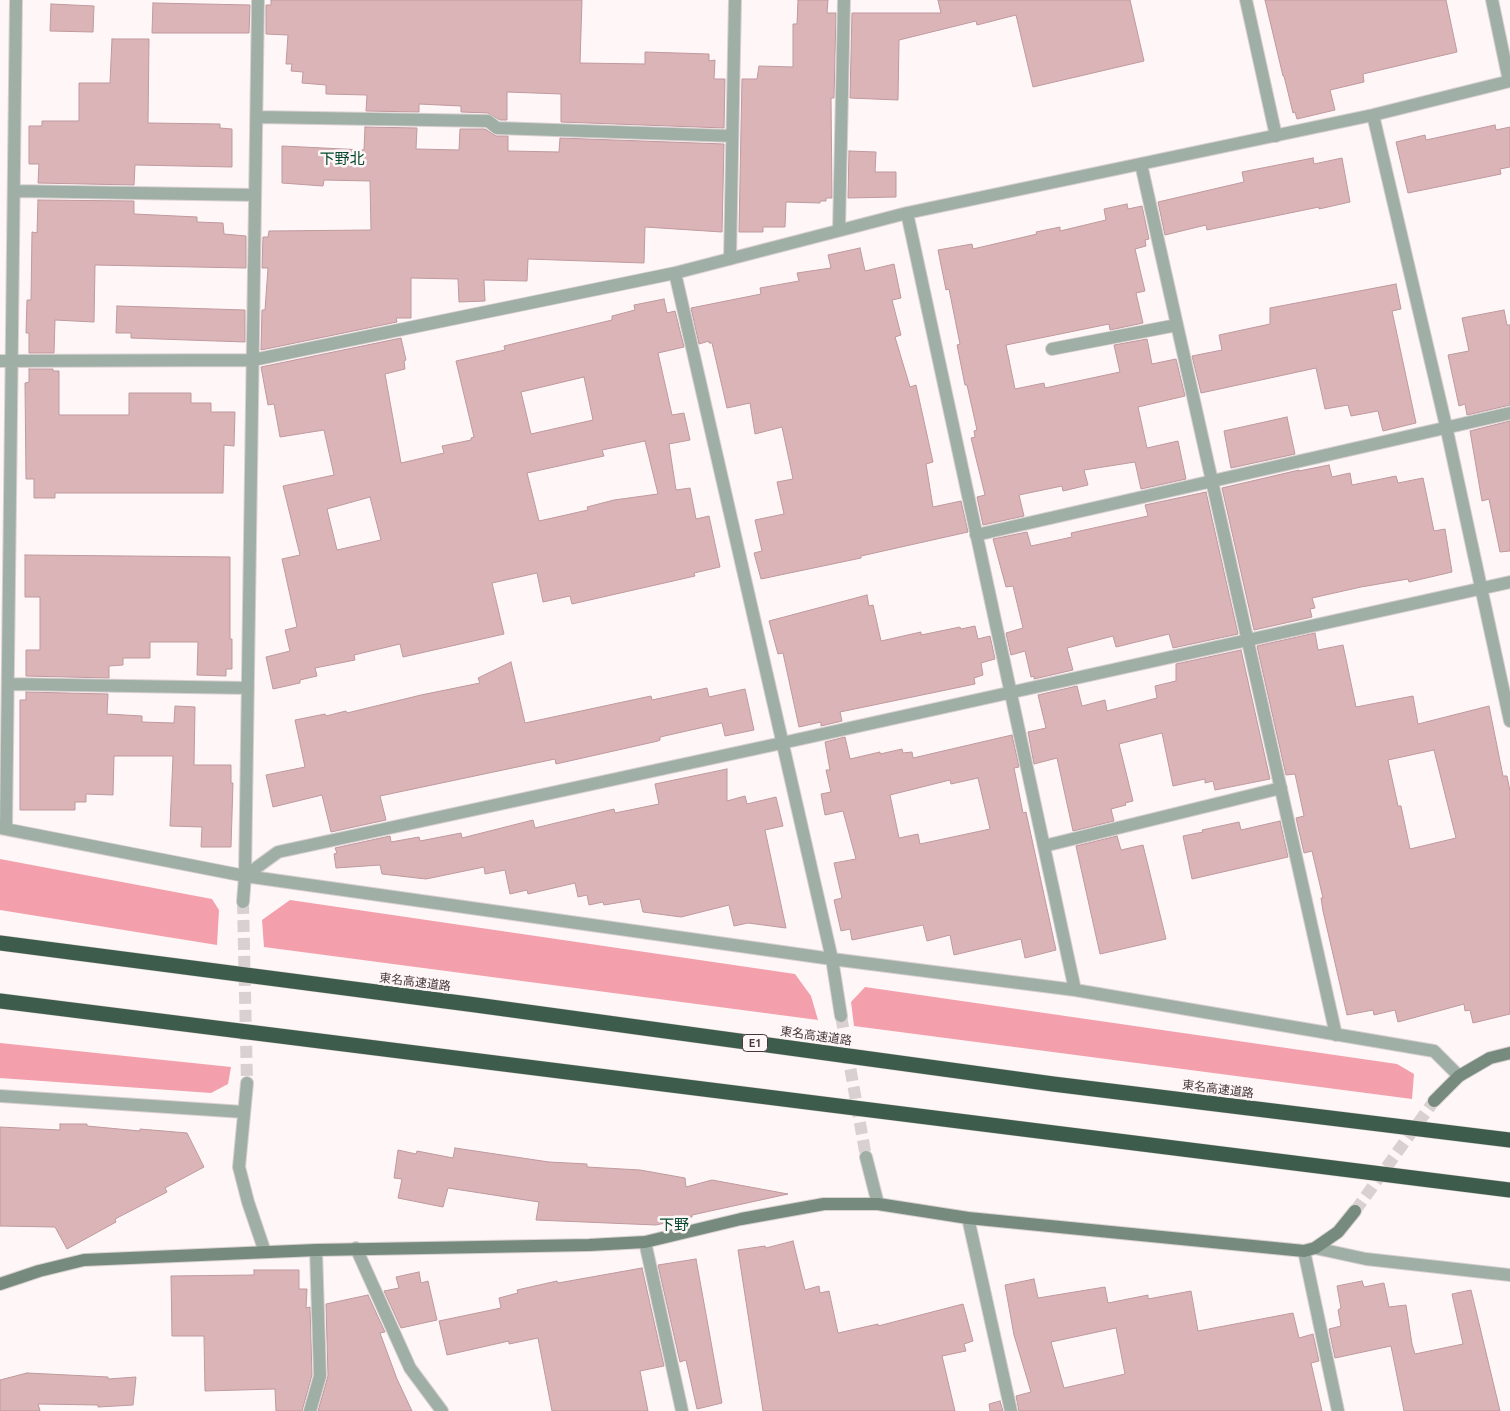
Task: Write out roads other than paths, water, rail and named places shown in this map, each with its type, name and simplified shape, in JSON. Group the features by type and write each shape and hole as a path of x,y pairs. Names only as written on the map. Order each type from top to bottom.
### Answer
{"highway":[{"name":"東名高速道路","path":"0,943 457,1002 1054,1084 1510,1140"},
{"path":"0,1002 1510,1190"},
{"path":"0,1008 154,1021"}],"street":[{"path":"16,0 14,191 6,361 9,684 3,828 245,876 832,959 1075,990 1434,1051 1459,1076"},
{"path":"243,902 245,876 258,0"},
{"path":"730,259 735,0"},
{"path":"839,230 844,0"},
{"path":"1246,0 1276,136"},
{"path":"6,361 253,360 675,273 907,213 1373,115 1509,81 1492,0"},
{"path":"1373,115 1446,426 1510,721"},
{"path":"256,117 488,120 498,128 732,136"},
{"path":"1141,164 1336,1035"},
{"path":"14,191 255,195"},
{"path":"907,213 1075,990"},
{"path":"675,273 832,959 841,1016"},
{"path":"1052,349 1177,325"},
{"path":"976,535 1446,426 1510,413"},
{"path":"245,876 278,852 1510,582"},
{"path":"9,684 248,688"},
{"path":"1044,846 1281,788"},
{"path":"1434,1101 1459,1076 1490,1058 1510,1053"},
{"path":"247,1083 239,1167 248,1202 265,1252"},
{"path":"0,1096 244,1112"},
{"path":"866,1157 878,1204"},
{"path":"0,1284 39,1270 84,1260 356,1248 589,1245 645,1242 742,1219 824,1204 878,1204 968,1218 1309,1249 1366,1259 1510,1275"},
{"path":"1309,1249 1338,1232 1354,1211"},
{"path":"968,1218 1011,1411"},
{"path":"645,1242 682,1411"},
{"path":"356,1248 410,1368 442,1411"},
{"path":"1309,1249 1338,1411"},
{"path":"310,1411 320,1376 316,1250"}],"tunnel":[{"path":"243,902 247,1083"},
{"path":"841,1016 866,1157"},
{"path":"1355,1211 1434,1101"}],"district":[{"name":"下野北","path":"342,159"},
{"name":"下野","path":"674,1225"}]}
